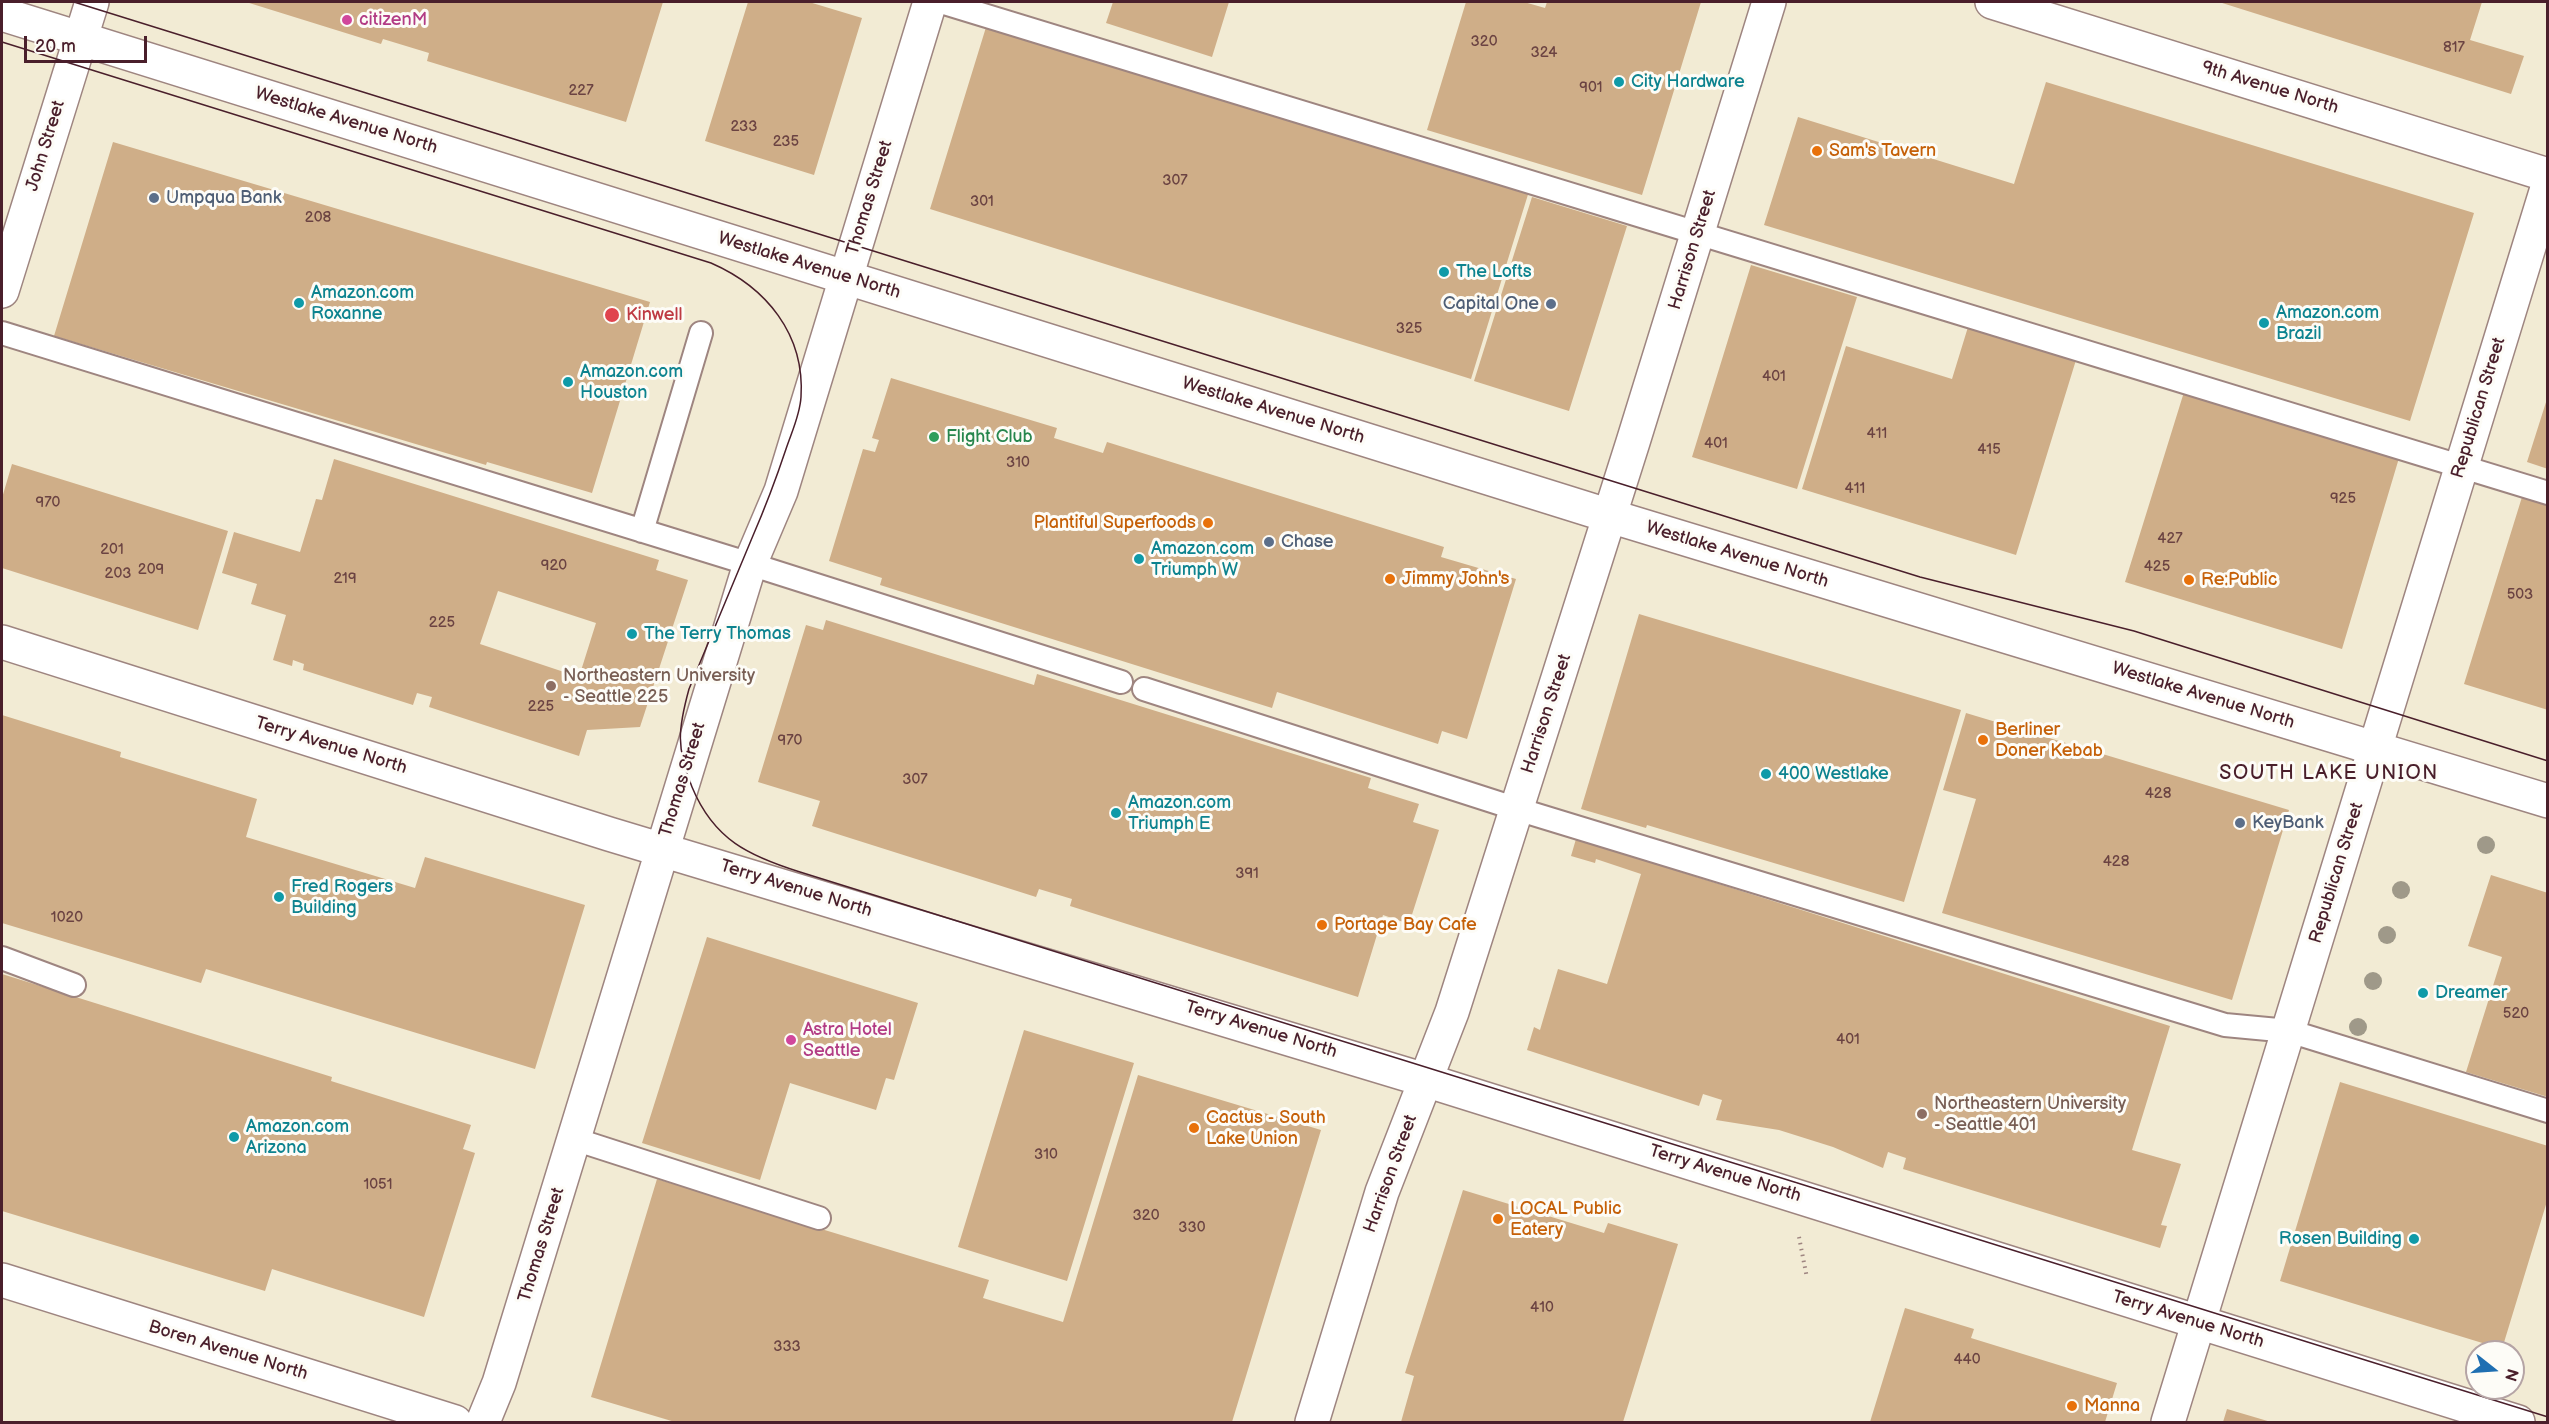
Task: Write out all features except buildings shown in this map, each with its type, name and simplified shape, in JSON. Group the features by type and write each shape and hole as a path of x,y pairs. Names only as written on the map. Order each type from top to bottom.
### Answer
{"street":[{"name":"John Street","path":"2,291 92,2"},
{"name":"Thomas Street","path":"483,1422 499,1383 750,564 781,491 930,2"},
{"name":"Harrison Street","path":"1312,1422 1382,1192 1452,1012 1610,516 1769,2"},
{"name":"9th Avenue North","path":"1992,2 2547,175"},
{"name":"Westlake Avenue North","path":"2,14 1610,516 2547,801"},
{"name":"Republican Street","path":"2168,1422 2547,184"},
{"name":"Terry Avenue North","path":"2,642 663,850 1425,1080 2518,1422"},
{"name":"Boren Avenue North","path":"2,1280 455,1422"}],"lane":[{"path":"941,2 2462,465 2547,493"},
{"path":"2,333 750,564 1122,682"},
{"path":"642,531 702,333"},
{"path":"1144,689 1517,810 2225,1025 2289,1031 2547,1111"},
{"path":"2,958 74,985"},
{"path":"574,1139 819,1218"}],"path":[{"path":"1797,1226 1807,1278"}],"tram line":[{"path":"74,2 1920,577 2134,631 2548,761"},
{"path":"2,42 711,263 731,273 765,299 789,333 796,353 801,374 799,410 766,505 689,689 680,738 683,761 701,805 722,833 749,852 800,872 2548,1417"}],"place":[{"name":"citizenM","path":"347,20"},
{"name":"City Hardware","path":"1619,82"},
{"name":"Sam's Tavern","path":"1817,151"},
{"name":"Umpqua Bank","path":"154,198"},
{"name":"The Lofts","path":"1444,272"},
{"name":"Amazon.com Roxanne","path":"299,303"},
{"name":"Capital One","path":"1551,304"},
{"name":"Kinwell","path":"612,315"},
{"name":"Amazon.com Brazil","path":"2264,323"},
{"name":"Amazon.com Houston","path":"568,382"},
{"name":"Flight Club","path":"934,437"},
{"name":"Plantiful Superfoods","path":"1208,523"},
{"name":"Chase","path":"1269,542"},
{"name":"Amazon.com Triumph W","path":"1139,559"},
{"name":"Jimmy John's","path":"1390,579"},
{"name":"Re:Public","path":"2189,580"},
{"name":"The Terry Thomas","path":"632,634"},
{"name":"Northeastern University - Seattle 225","path":"551,686"},
{"name":"Berliner Doner Kebab","path":"1983,740"},
{"name":"400 Westlake","path":"1766,774"},
{"name":"Amazon.com Triumph E","path":"1116,813"},
{"name":"KeyBank","path":"2240,823"},
{"name":"Fred Rogers Building","path":"279,897"},
{"name":"Portage Bay Cafe","path":"1322,925"},
{"name":"Dreamer","path":"2423,993"},
{"name":"Astra Hotel Seattle","path":"791,1040"},
{"name":"Northeastern University - Seattle 401","path":"1922,1114"},
{"name":"Cactus - South Lake Union","path":"1194,1128"},
{"name":"Amazon.com Arizona","path":"234,1137"},
{"name":"LOCAL Public Eatery","path":"1498,1219"},
{"name":"Rosen Building","path":"2414,1239"},
{"name":"Manna","path":"2072,1406"}],"district":[{"name":"SOUTH LAKE UNION","path":"2329,774"}]}
